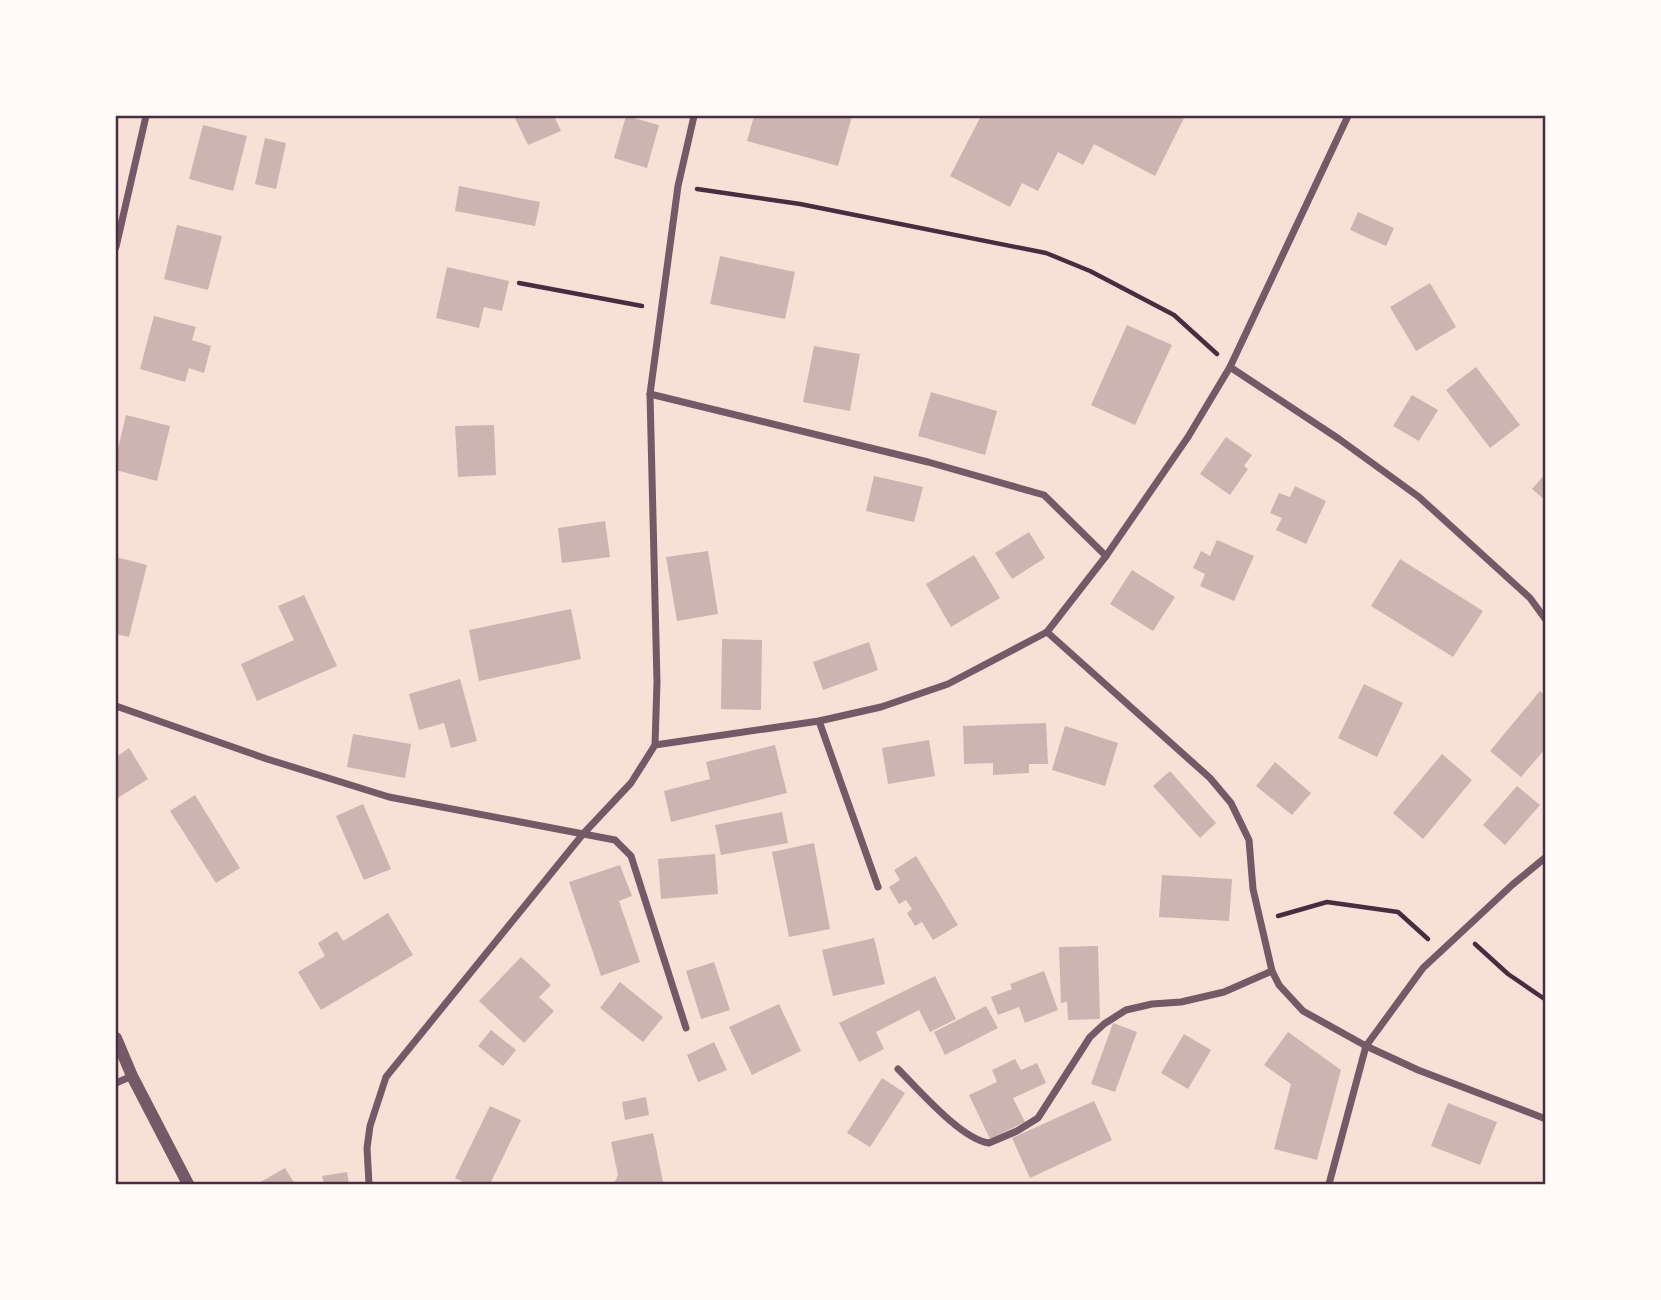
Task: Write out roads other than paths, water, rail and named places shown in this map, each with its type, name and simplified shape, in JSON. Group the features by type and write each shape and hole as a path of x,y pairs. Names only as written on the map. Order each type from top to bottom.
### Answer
{"street":[{"path":"116,247 146,116"},
{"path":"369,1185 367,1148 370,1126 386,1077 583,834 631,783 655,745 657,682 650,394 678,186 694,116"},
{"path":"655,745 819,722 881,707 948,684 1047,632 1106,556 1188,437 1230,367 1348,116"},
{"path":"1230,367 1339,439 1419,497 1531,598 1545,620"},
{"path":"650,394 928,462 1044,495 1106,556"},
{"path":"1047,632 1210,778 1231,803 1249,840 1254,889 1272,971 1279,985 1303,1011 1366,1046 1418,1070 1545,1119"},
{"path":"116,706 267,759 389,796 615,840 631,856 686,1028"},
{"path":"819,722 878,887"},
{"path":"1329,1185 1366,1046 1423,968 1545,857"},
{"path":"898,1069 965,1132 989,1143 1038,1118 1090,1037 1126,1010 1224,992 1272,971"},
{"path":"116,1038 132,1076 188,1185"},
{"path":"116,1083 132,1076"}]}
